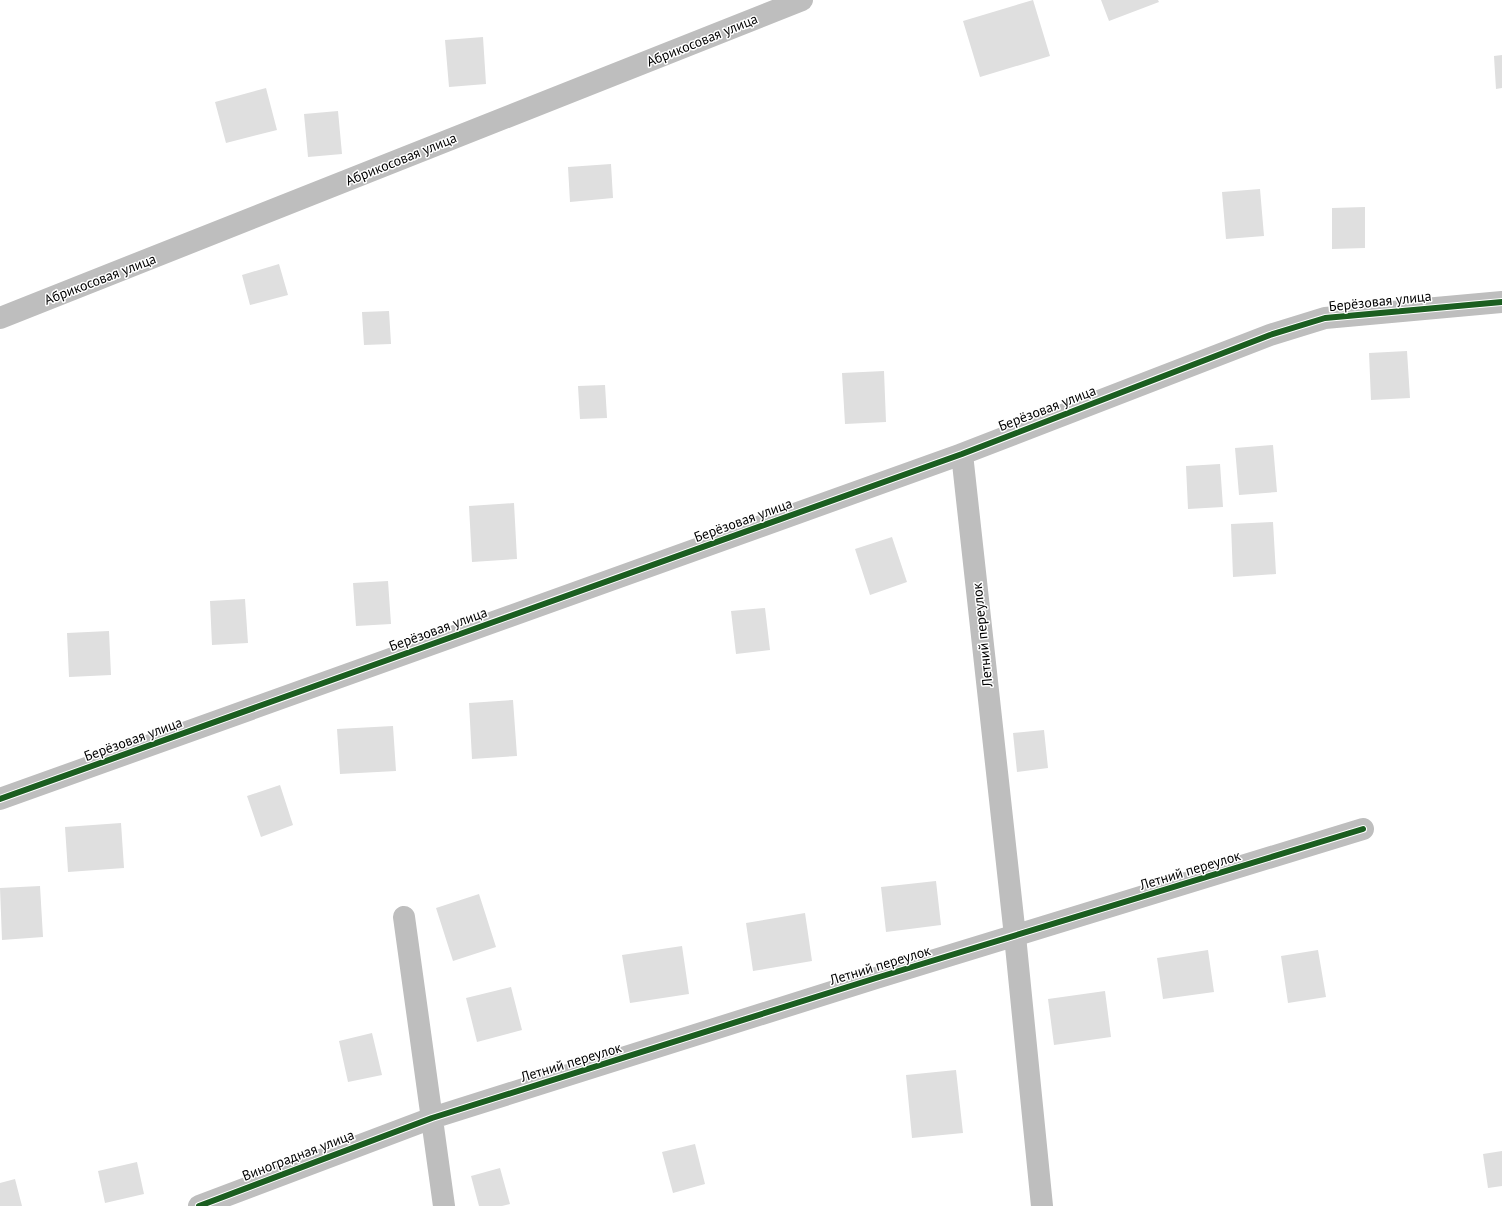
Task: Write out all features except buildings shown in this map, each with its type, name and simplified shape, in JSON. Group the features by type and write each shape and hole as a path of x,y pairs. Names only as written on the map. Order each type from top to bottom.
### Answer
{"street":[{"name":"Абрикосовая улица","path":"0,318 802,0"},
{"name":"Берёзовая улица","path":"0,800 962,454 1270,335 1325,318 1502,302"},
{"name":"Летний переулок","path":"962,454 1015,936 1042,1206"},
{"name":"Летний переулок","path":"405,1127 1363,829"},
{"path":"404,917 444,1206"},
{"name":"Виноградная улица","path":"199,1206 405,1127"}],"cycle path":[{"path":"0,799 962,454 1270,335 1325,318 1502,302"},
{"path":"199,1206 432,1118 876,978 1363,829"}]}
